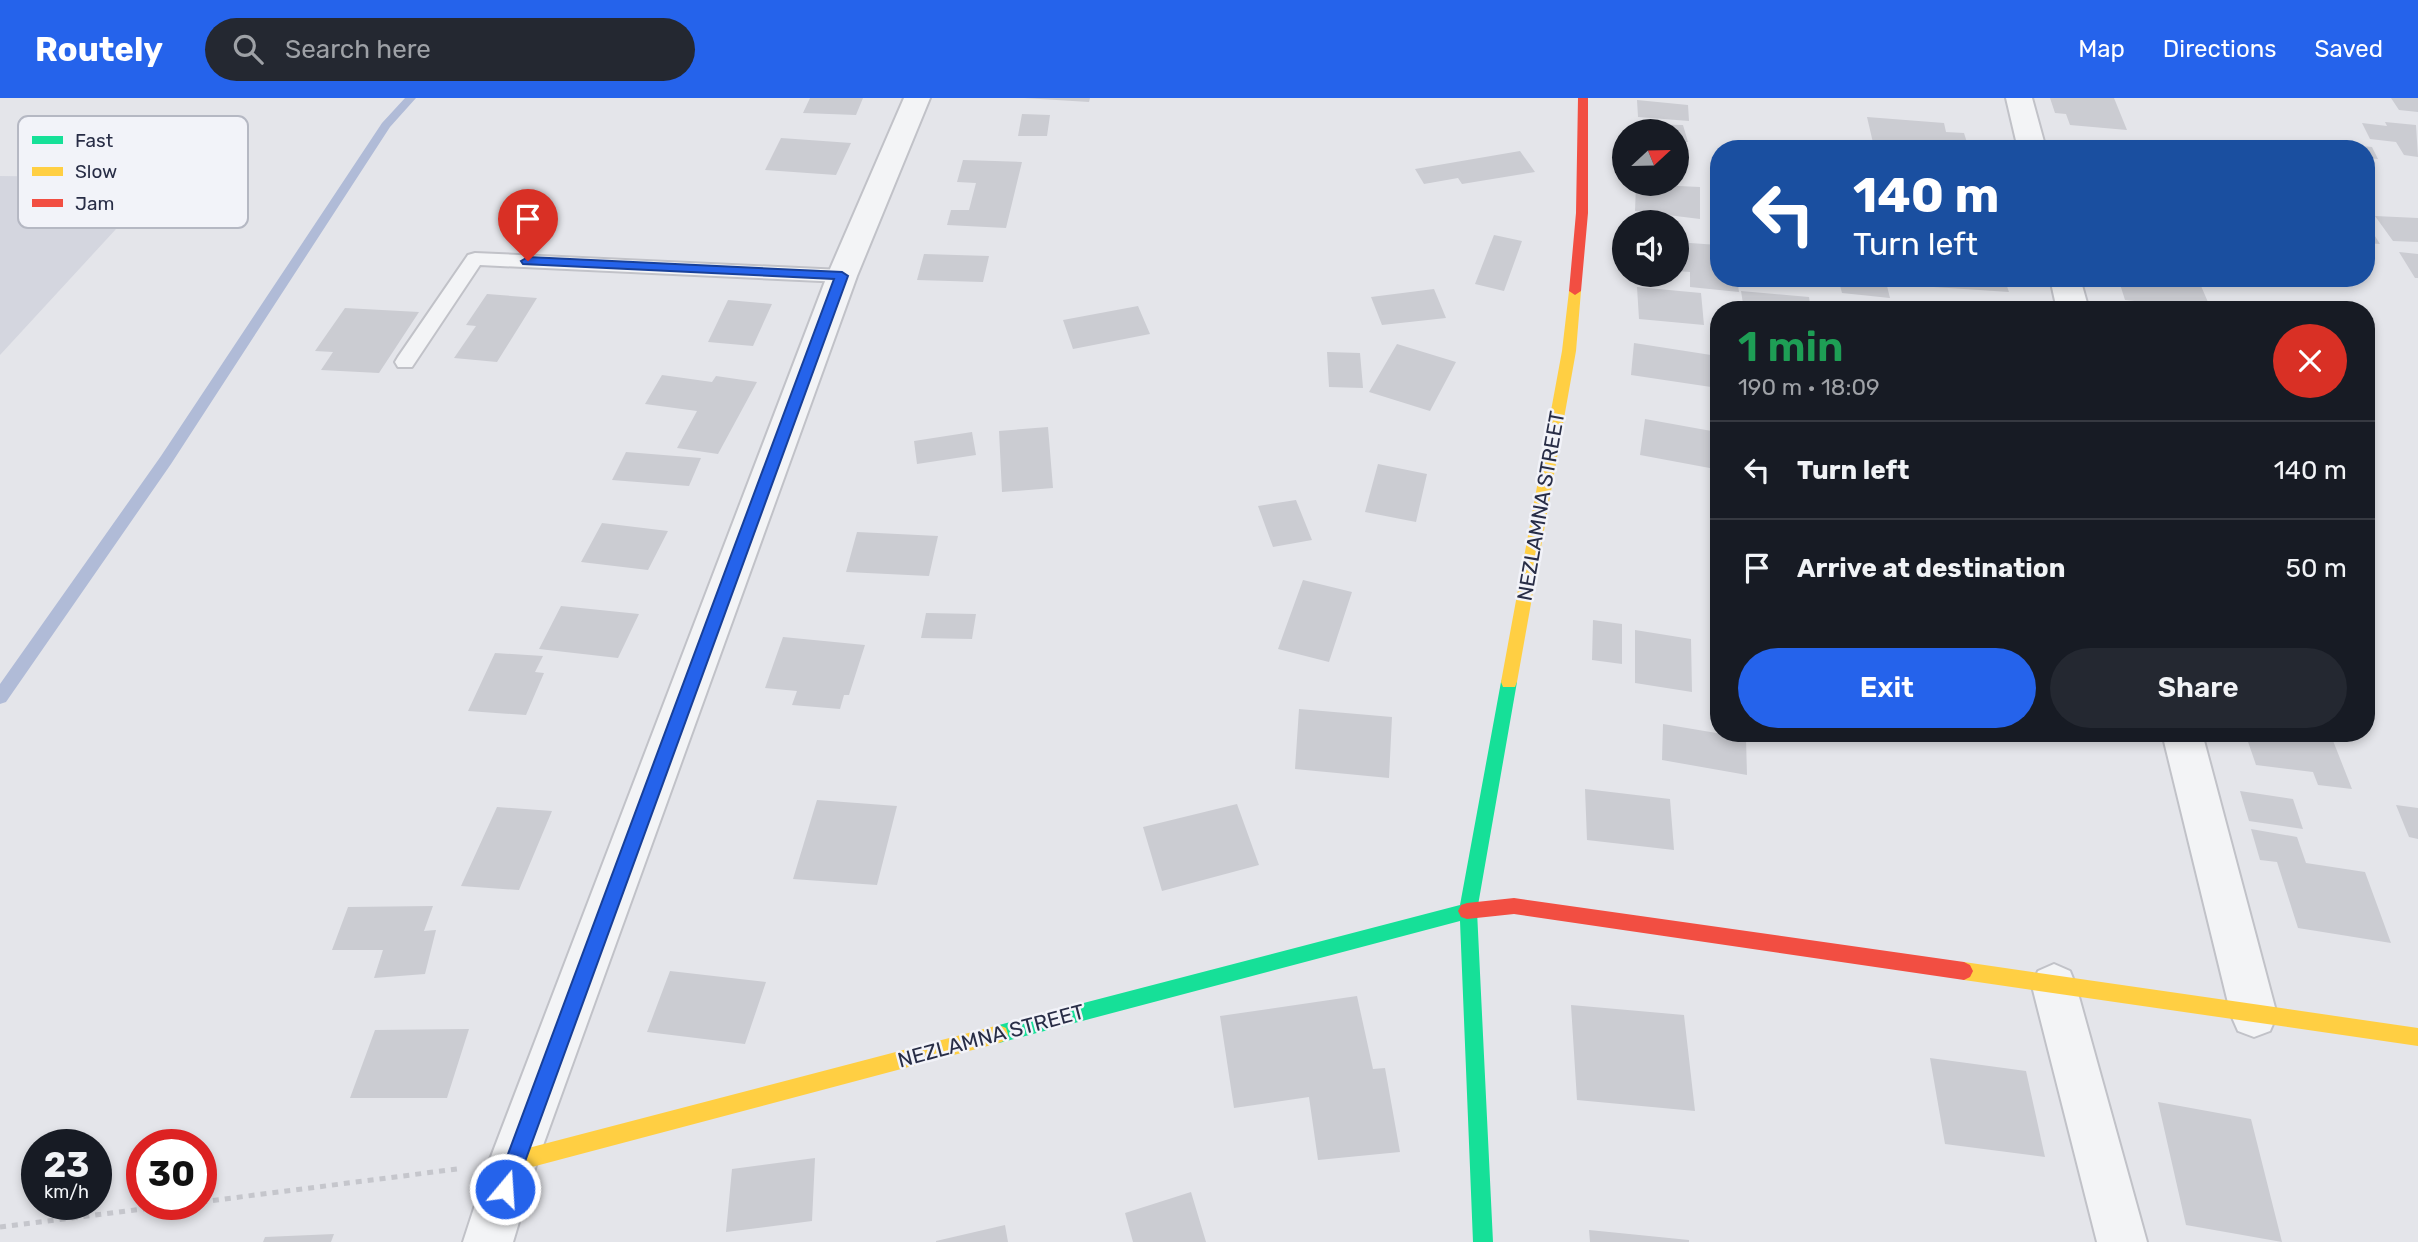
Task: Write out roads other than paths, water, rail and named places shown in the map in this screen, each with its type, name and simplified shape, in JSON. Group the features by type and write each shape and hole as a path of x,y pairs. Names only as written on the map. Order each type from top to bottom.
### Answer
{"street":[{"path":"488,1242 513,1162 842,276 917,98"},
{"name":"NEZLAMNA STREET","path":"1483,1242 1468,911 1569,351 1582,213 1583,98"},
{"path":"2019,98 2030,140"},
{"path":"2184,742 2254,1015"},
{"path":"1468,911 1514,906 2418,1037"},
{"name":"NEZLAMNA STREET","path":"513,1162 1468,911"},
{"path":"2054,986 2122,1242"}],"lane":[{"path":"405,362 475,259 842,276"}],"waterway":[{"path":"0,697 166,460 386,125 411,98"}]}
